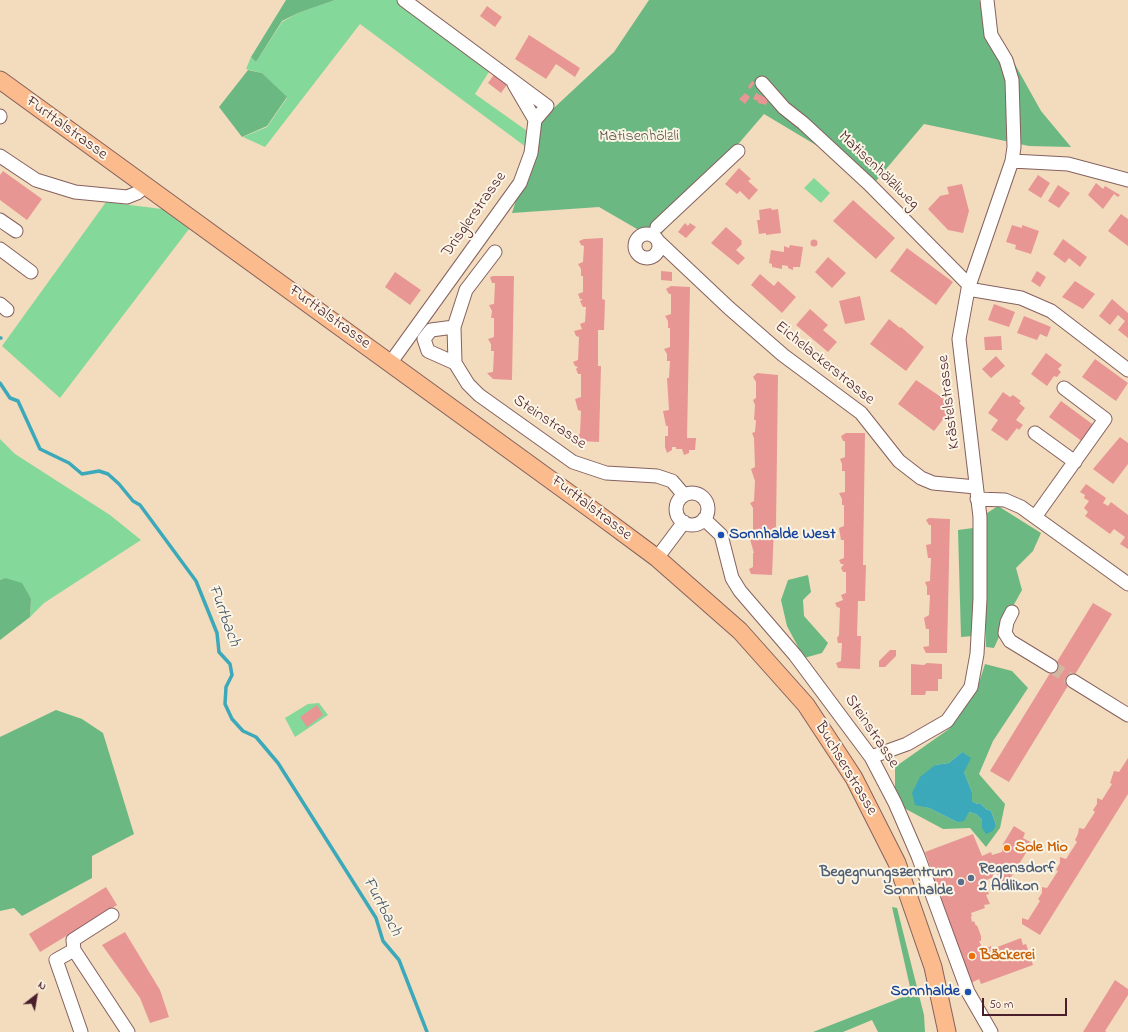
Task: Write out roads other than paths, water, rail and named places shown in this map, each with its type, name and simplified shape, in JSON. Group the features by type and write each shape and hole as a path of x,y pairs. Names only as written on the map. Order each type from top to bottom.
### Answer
{"main road":[{"name":"Furttalstrasse","path":"0,80 391,362 657,558"},
{"name":"Buchserstrasse","path":"657,558 740,631 806,705 854,778 897,862 933,966 946,1032"}],"street":[{"name":"Drisglerstrasse","path":"391,362 520,183 530,153 535,120 547,106 404,0"},
{"name":"Krästelstrasse","path":"871,757 907,744 947,721 971,687 979,638 980,544 977,493 960,339 968,287 1012,161 1014,147 1012,80 1006,60 991,35 987,0"},
{"path":"512,79 535,120"},
{"name":"Matisenhölzliweg","path":"762,83 784,108 803,123 869,184 968,287"},
{"path":"657,227 738,151"},
{"path":"0,156 36,180 75,192 127,197 137,193 145,186"},
{"path":"1012,161 1068,164 1128,180"},
{"path":"0,220 16,232"},
{"name":"Eichelackerstrasse","path":"659,242 783,355 861,413 899,461 921,478 933,483 1005,500 1021,507 1128,584"},
{"path":"0,249 31,272"},
{"path":"454,327 431,330 424,338 428,351 454,363 454,327 466,290 495,252"},
{"path":"968,287 1021,298 1051,312 1128,370"},
{"name":"Steinstrasse","path":"454,363 468,384 478,395 573,462 606,473 657,476 672,481 684,495"},
{"path":"1035,517 1105,419 1064,388"},
{"path":"1035,433 1075,462"},
{"path":"695,493 704,498 708,508 704,519 695,524 684,522 677,514 677,506 684,495 695,493"},
{"name":"Steinstrasse","path":"704,519 721,535 732,578 740,590 795,655 871,757 895,803 918,856 968,992 991,1032"},
{"path":"657,558 684,522"},
{"path":"1012,612 1007,622 1005,633 1010,641 1051,666"},
{"path":"1073,681 1128,715"},
{"path":"112,915 73,940 74,950 128,1032"},
{"path":"74,950 56,960 81,1032"}],"water":[{"path":"962,752 971,758 964,772 972,792 972,801 977,804 980,803 986,809 991,811 996,825 993,831 986,834 982,828 982,820 976,814 969,812 964,821 957,822 929,808 915,805 912,793 920,777 935,765 949,763"}],"waterway":[{"name":"Furtbach","path":"0,383 10,398 18,401 40,449 69,463 82,474 99,471 108,474 119,484 133,501 140,505 196,581 217,633 219,652 230,664 232,675 226,687 225,704 232,719 243,731 256,737 278,763 376,918 383,941 399,960 427,1032"}],"tunnel":[{"path":"1051,666 1073,681"}],"place":[{"name":"Sonnhalde West","path":"721,535"},
{"name":"Sole Mio","path":"1007,848"},
{"name":"Regensdorf 2 Adlikon","path":"971,878"},
{"name":"Begegnungszentrum Sonnhalde","path":"961,882"},
{"name":"Bäckerei","path":"972,956"},
{"name":"Sonnhalde","path":"968,992"}],"park label":[{"name":"Matisenhölzli","path":"639,137"}]}
